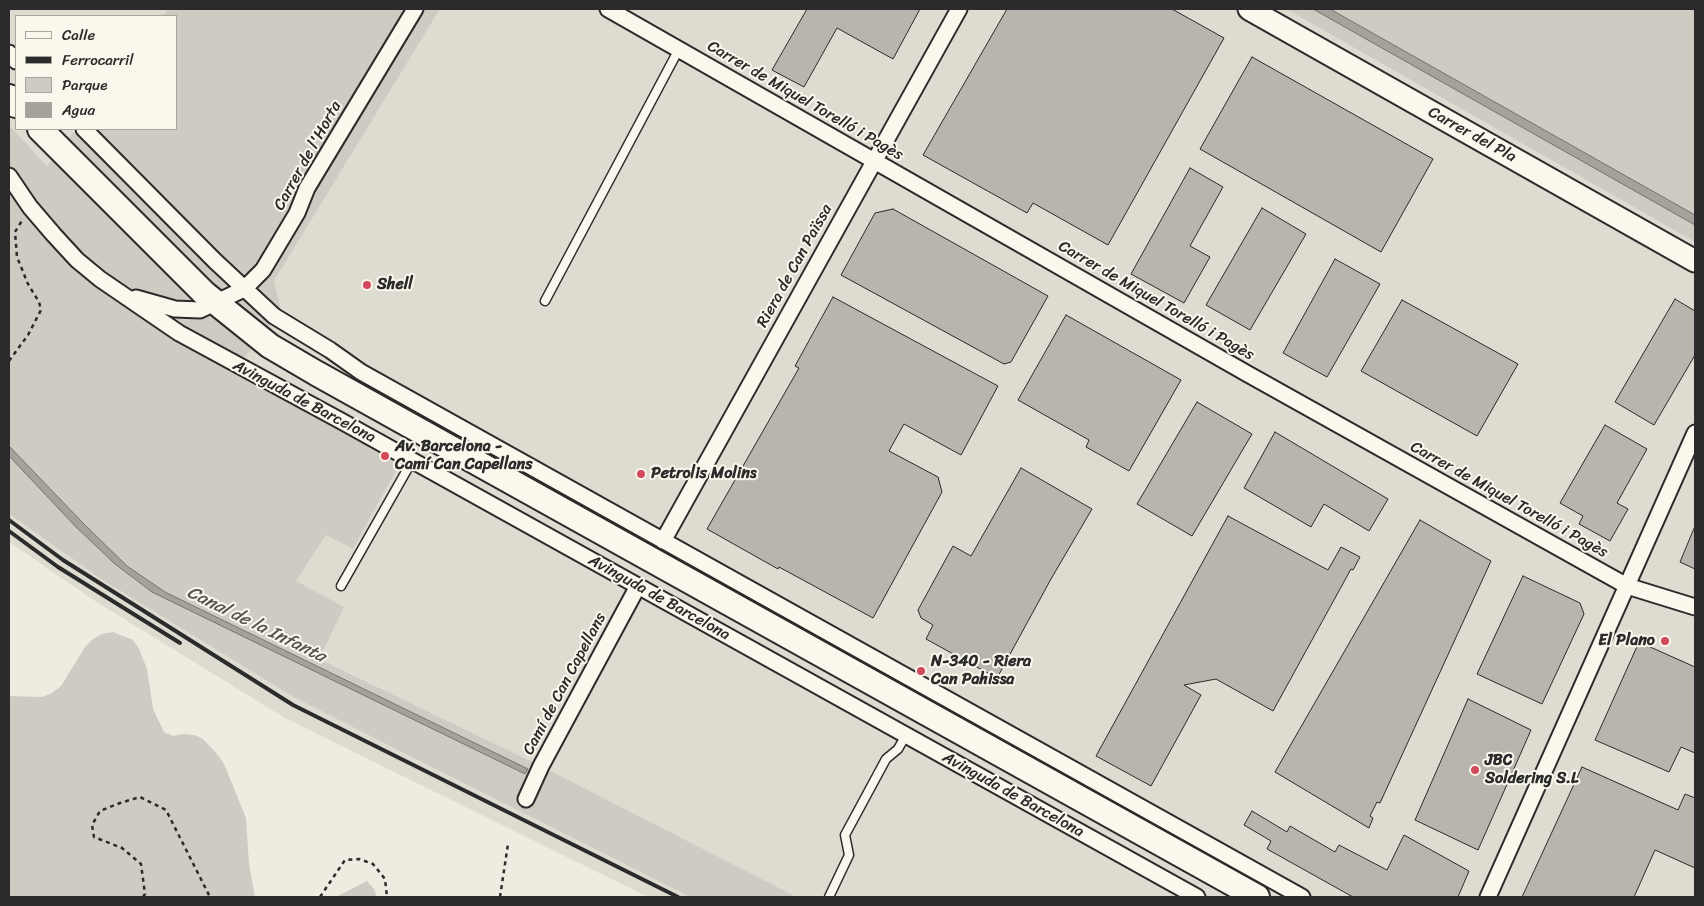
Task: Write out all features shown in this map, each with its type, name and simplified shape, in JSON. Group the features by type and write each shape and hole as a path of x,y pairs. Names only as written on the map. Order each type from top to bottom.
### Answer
{"main road":[{"name":"Carrer del Pla","path":"1249,9 1695,261"},
{"name":"Avinguda de Barcelona","path":"41,130 215,303 270,346 437,441 1257,897"}],"street":[{"name":"Carrer de l'Horta","path":"215,303 244,289 263,270 297,213 307,188 415,9"},
{"name":"Carrer de Miquel Torelló i Pagès","path":"608,9 1229,363 1627,586 1695,607"},
{"name":"Riera de Can Païssa","path":"663,541 959,9"},
{"name":"Avinguda de Barcelona","path":"85,130 244,289 274,316 330,350 361,372 1302,897"},
{"name":"Avinguda de Barcelona","path":"9,176 30,207 77,260 100,279 179,333 1197,897"},
{"name":"Avinguda de Barcelona","path":"123,294 175,309 200,310 215,303"},
{"name":"Avinguda de Barcelona","path":"361,372 437,441"},
{"path":"1488,897 1695,433"},
{"name":"Camí de Can Capellans","path":"526,799 541,766 638,586"}],"lane":[{"path":"545,301 679,49"},
{"path":"341,586 412,461"},
{"path":"829,897 849,855 845,835 886,759 898,749 906,735"}],"path":[{"path":"9,361 28,335 40,310 39,302 28,284 17,258 15,232 30,207"},
{"path":"144,897 141,864 122,848 94,837 92,825 100,812 140,797 166,810 210,897"},
{"path":"500,897 508,844"},
{"path":"320,897 345,860 359,859 373,864 385,879 387,897"}],"shaded area":[{"path":"9,9 168,9 163,15 15,15 15,130 75,130 47,166 9,125"},
{"path":"440,9 1286,9 1695,242 1695,897 797,897 541,766 319,659 296,581 326,535 353,549 232,372 282,313 274,281"},
{"path":"9,514 101,579 295,698 690,897 648,897 285,718 95,601 9,542"}],"green space":[{"path":"168,9 440,9 274,281 282,313 232,372 400,463 353,549 326,535 296,581 344,607 319,659 541,766 797,897 690,897 295,698 101,579 9,514 9,456 76,527 115,564 152,592 524,774 528,769 165,592 127,566 9,446 9,125 47,166 75,130 178,130 178,15 163,15"},
{"path":"1286,9 1695,9 1695,242"},
{"path":"113,632 133,640 139,649 147,669 153,709 164,732 173,736 183,734 194,735 203,739 224,764 246,818 249,864 255,897 9,897 9,696 42,697 52,693 61,686 85,647 93,639 102,634"},
{"path":"367,881 374,889 377,897 336,897"}],"water":[{"path":"1313,9 1330,9 1695,215 1695,225"},
{"path":"9,446 127,566 165,592 528,769 525,774 152,592 115,564 76,527 9,456"}],"building":[{"path":"807,9 920,9 893,59 837,28 804,87 772,70"},
{"path":"1007,9 1172,9 1224,38 1108,245 1033,203 1027,213 923,155"},
{"path":"1252,57 1433,159 1381,252 1200,149"},
{"path":"1190,168 1223,187 1190,246 1210,257 1184,303 1131,274"},
{"path":"1262,208 1306,234 1250,330 1206,305"},
{"path":"893,209 1048,296 1011,362 1004,364 841,275 875,213"},
{"path":"1335,259 1380,284 1327,377 1283,353"},
{"path":"833,297 998,386 961,455 904,424 889,451 938,477 942,492 873,618 779,567 778,569 707,529 799,368 795,366"},
{"path":"1675,299 1695,311 1695,355 1654,425 1615,402"},
{"path":"1402,300 1518,364 1477,436 1361,371"},
{"path":"1066,315 1181,380 1129,471 1086,447 1089,440 1018,400"},
{"path":"1197,402 1252,434 1192,536 1137,504"},
{"path":"1605,425 1647,449 1617,503 1628,509 1610,541 1579,524 1583,516 1560,503"},
{"path":"1275,432 1388,499 1369,531 1324,504 1311,527 1244,488"},
{"path":"1021,468 1092,509 997,678 926,639 933,625 921,618 918,610 953,546 971,556"},
{"path":"1228,516 1328,570 1341,547 1360,557 1353,570 1351,569 1273,711 1216,679 1184,685 1201,695 1151,786 1096,756"},
{"path":"1420,520 1491,561 1380,803 1377,802 1370,816 1373,818 1369,828 1275,772"},
{"path":"1695,526 1695,569 1680,562"},
{"path":"1523,576 1580,603 1584,614 1542,704 1477,674"},
{"path":"1639,642 1695,667 1695,753 1681,747 1669,772 1595,740"},
{"name":"JBC Soldering S.L","path":"1468,699 1531,730 1478,850 1415,820"},
{"path":"1582,767 1678,810 1685,794 1695,798 1695,868 1655,850 1634,897 1522,897"},
{"path":"1252,811 1287,832 1290,826 1335,852 1339,845 1387,870 1404,835 1469,871 1458,897 1353,897 1267,849 1271,841 1244,825"}],"railway":[{"path":"9,520 63,560 293,705 678,897"},
{"path":"9,531 58,567 180,643"}],"place":[{"name":"Shell","path":"367,285"},
{"name":"Av. Barcelona - Camí Can Capellans","path":"385,456"},
{"name":"Petrolis Molins","path":"641,474"},
{"name":"El Plano","path":"1665,641"},
{"name":"N-340 - Riera Can Pahissa","path":"921,671"},
{"name":"JBC Soldering S.L","path":"1475,770"}],"water label":[{"name":"Canal de la Infanta","path":"256,625"}]}
